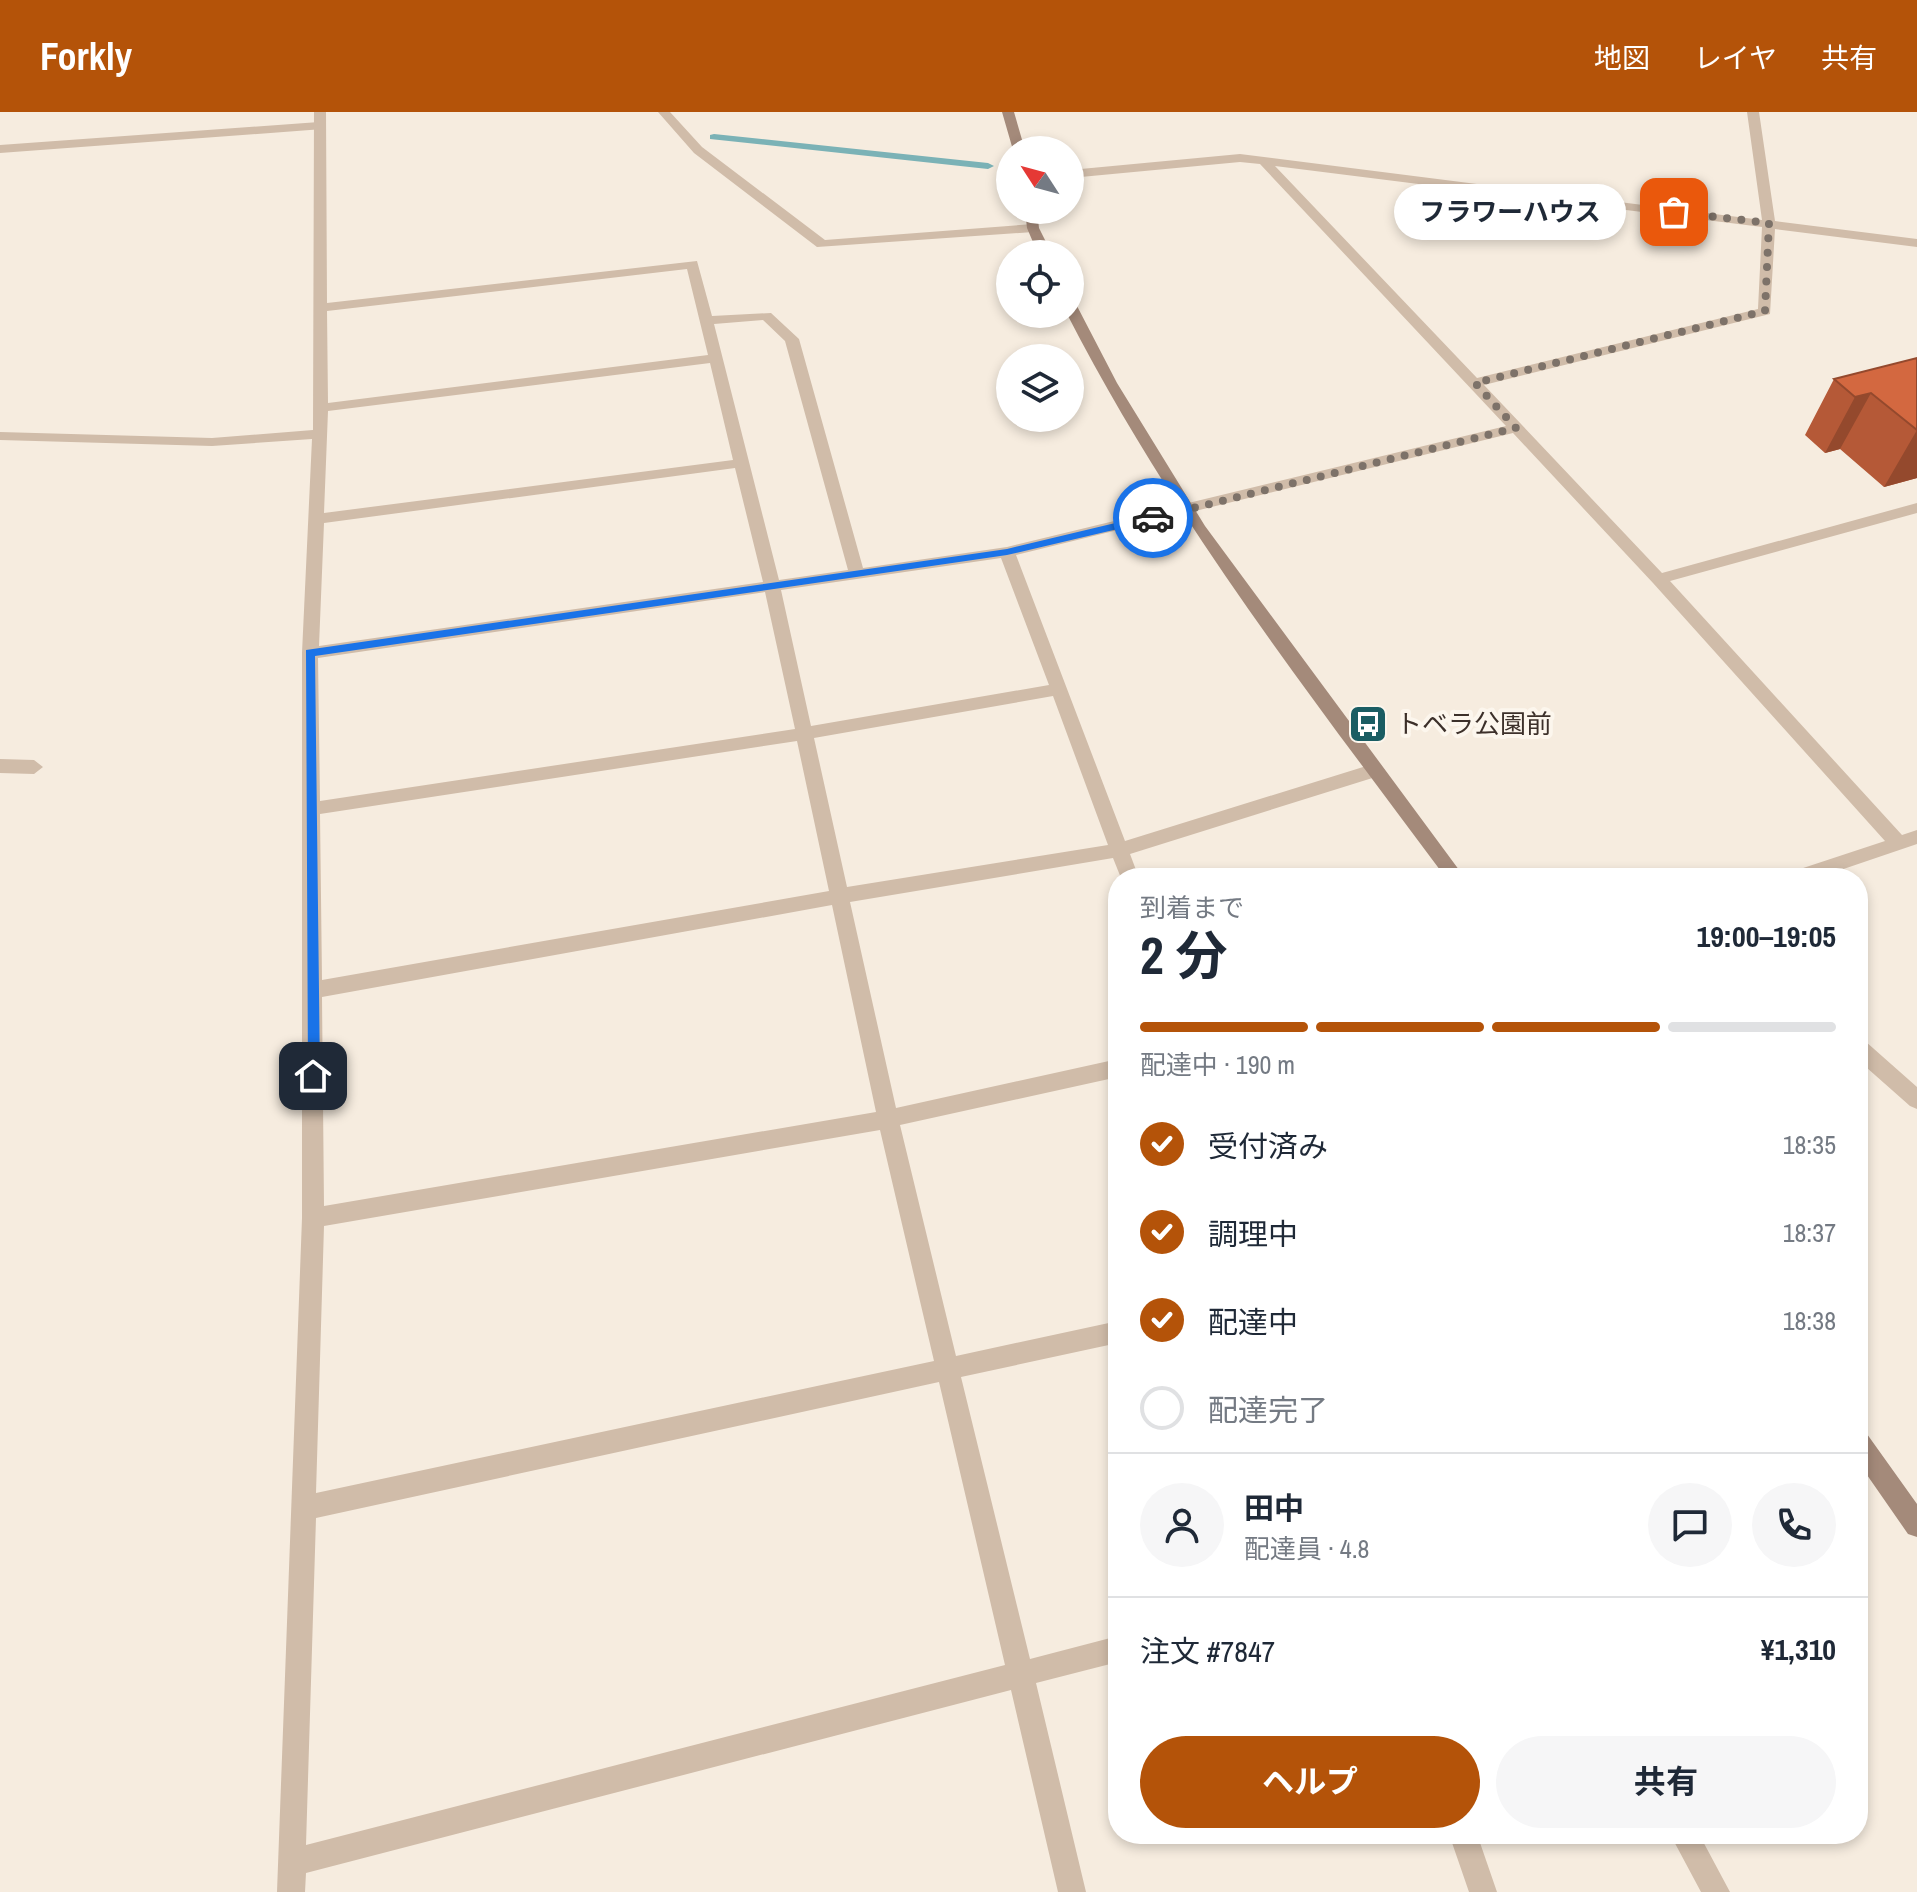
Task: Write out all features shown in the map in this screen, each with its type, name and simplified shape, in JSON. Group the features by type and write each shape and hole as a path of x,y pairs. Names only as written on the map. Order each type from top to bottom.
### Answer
{"street":[{"path":"664,112 698,150 822,244 1033,228"},
{"path":"1008,112 1015,136"},
{"path":"1475,383 1765,311 1769,223 1753,112"},
{"path":"0,149 320,119 321,408 310,653 313,1218 291,1892"},
{"path":"1084,173 1240,158 1266,164 1917,243"},
{"path":"1266,164 1659,579 1898,843"},
{"path":"1033,224 1039,240"},
{"path":"321,308 692,264 772,585 888,1119 1072,1892"},
{"path":"706,320 766,316 792,339 857,573"},
{"path":"1081,328 1184,510 1449,868"},
{"path":"321,408 716,358"},
{"path":"310,653 1007,552 1516,428"},
{"path":"0,436 212,442 319,434"},
{"path":"316,519 742,463"},
{"path":"1659,579 1917,508"},
{"path":"1007,552 1126,868"},
{"path":"310,809 804,734 1058,689"},
{"path":"0,766 34,767"},
{"path":"313,990 840,896 1120,850 1376,770"},
{"path":"1824,868 1917,837"},
{"path":"1868,1056 1917,1100"},
{"path":"313,1218 888,1119 1108,1070"},
{"path":"303,1508 1108,1334"},
{"path":"1868,1456 1917,1525"},
{"path":"292,1863 1108,1652"},
{"path":"1466,1844 1483,1892"},
{"path":"1690,1844 1716,1892"}],"building":[{"path":"1917,358 1917,430 1871,393 1855,397 1834,379"}],"waterway":[{"path":"714,137 988,166"}],"way so far":[{"path":"1153,518 1516,428 1475,383 1765,311 1769,223 1674,212"}],"place":[{"name":"フラワーハウス","path":"1674,212"},
{"name":"トベラ公園前","path":"1368,724"}],"route":[{"path":"313,1076 310,653 1007,552 1153,518"}]}
